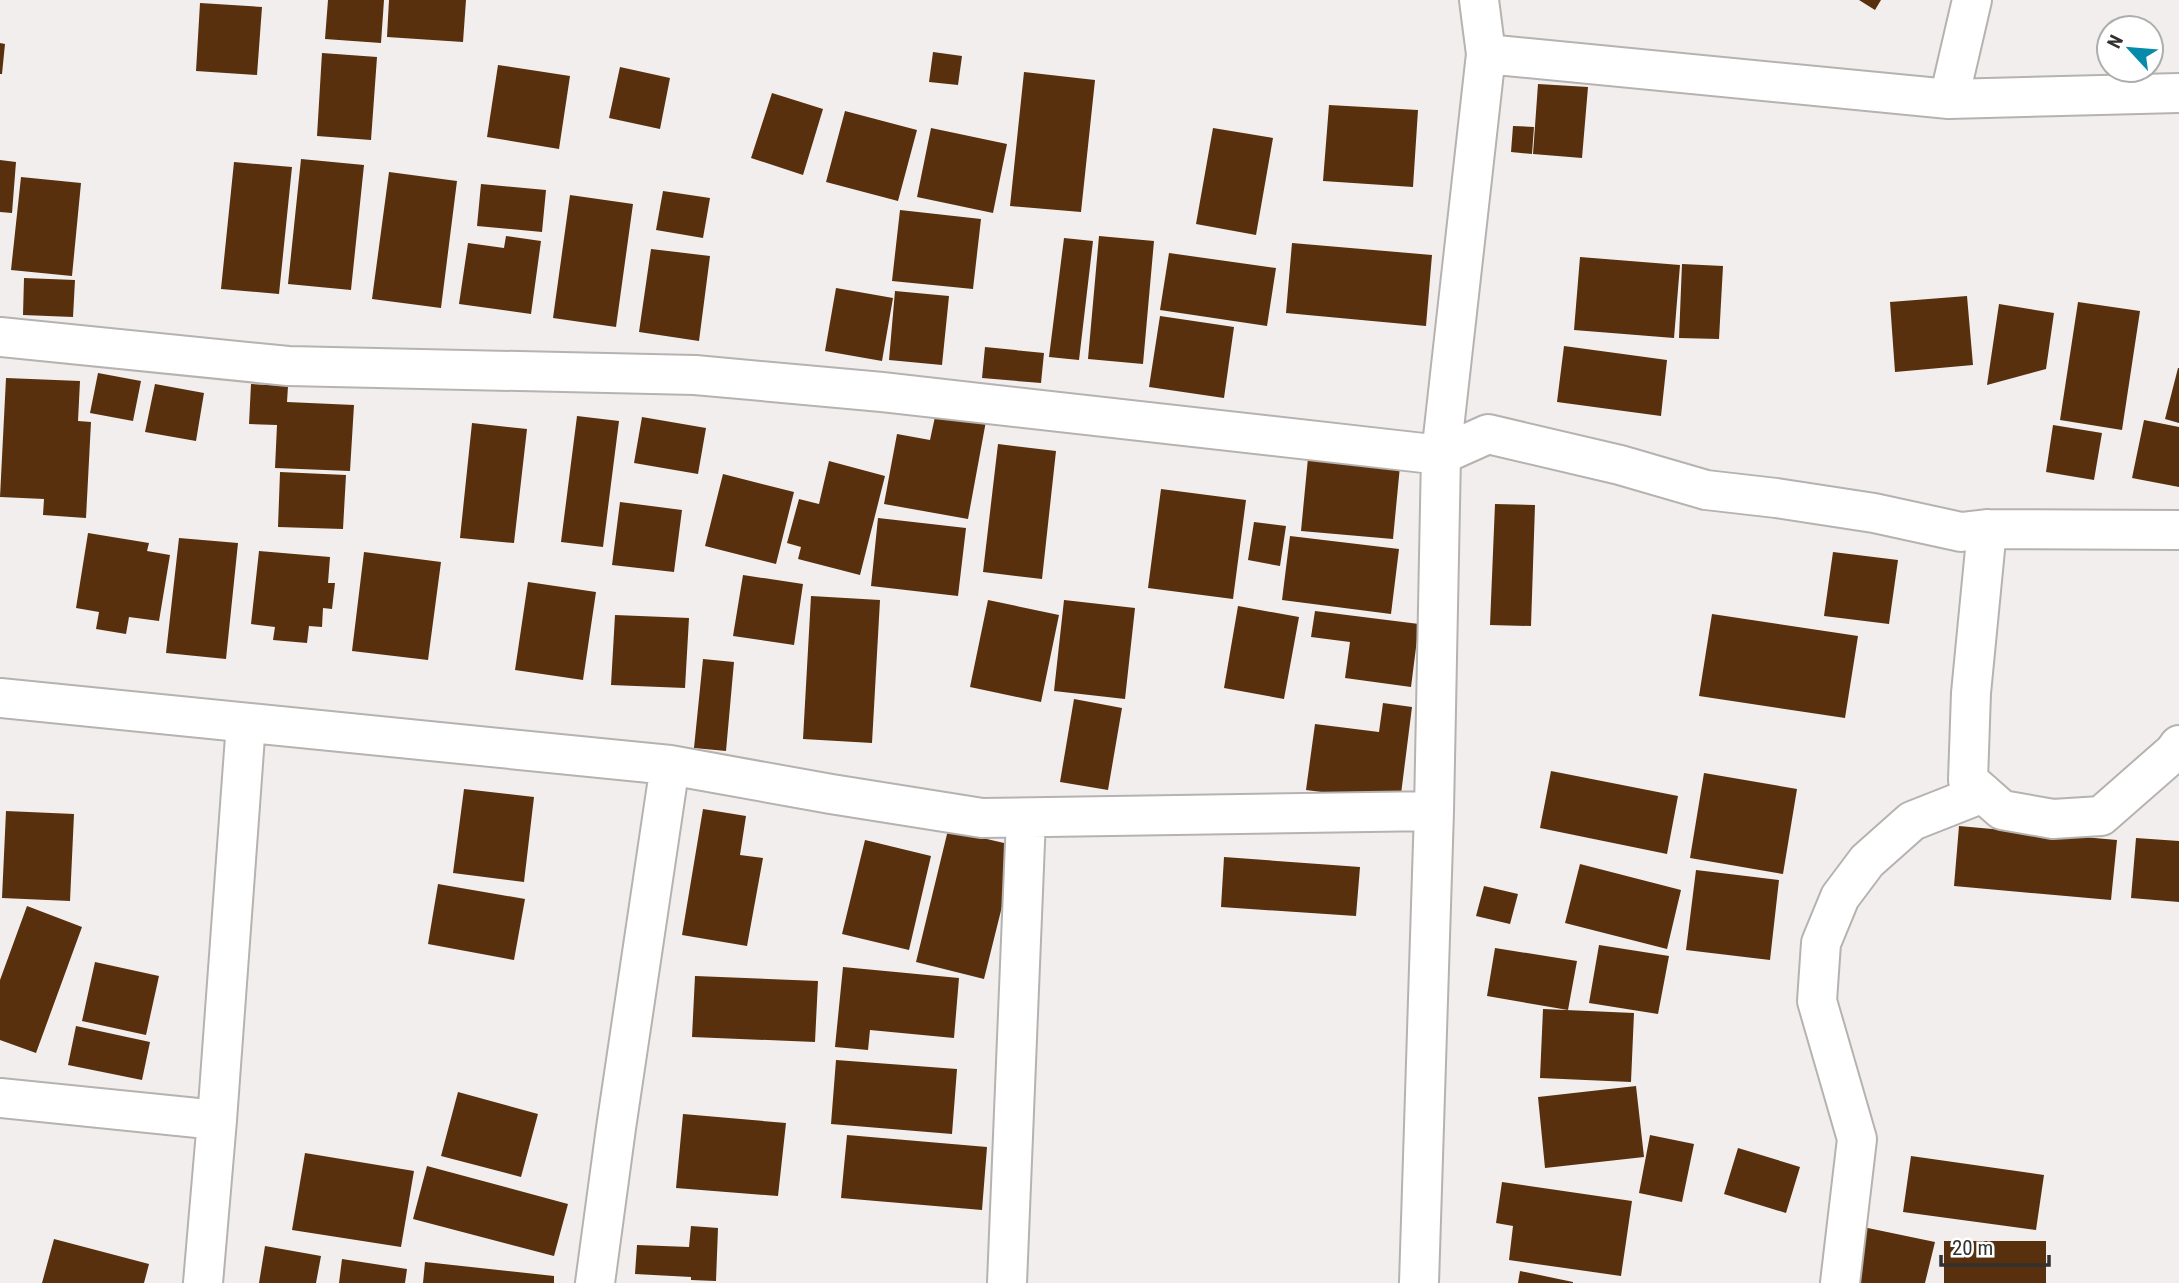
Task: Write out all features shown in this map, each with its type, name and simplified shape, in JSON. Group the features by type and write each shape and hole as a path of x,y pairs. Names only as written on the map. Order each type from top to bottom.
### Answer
{"street":[{"path":"1419,1283 1434,811 1441,455 1486,54 1479,0"},
{"path":"1949,99 1972,0"},
{"path":"1486,54 1949,99 2179,93"},
{"path":"0,337 288,366 695,375 882,392 1441,455 1488,434 1620,465 1706,490 1874,513 1961,532 1987,528 2179,530"},
{"path":"1987,528 1970,693 1968,780 2002,810 2053,819 2101,816 2179,745"},
{"path":"0,698 670,765 982,818 1434,811"},
{"path":"203,1283 246,723"},
{"path":"595,1283 615,1128 670,765"},
{"path":"1840,1283 1857,1139 1817,1001 1821,943 1840,897 1876,853 1912,821 1983,793"},
{"path":"1007,1283 1026,818"},
{"path":"0,1098 217,1121"}],"building":[{"path":"328,0 384,0 381,43 325,39"},
{"path":"389,0 466,0 463,42 387,37"},
{"path":"1859,0 1881,0 1875,10"},
{"path":"200,3 262,7 257,75 196,71"},
{"path":"0,43 5,44 2,74 0,74"},
{"path":"933,52 962,56 958,85 929,82"},
{"path":"322,53 377,57 371,140 317,136"},
{"path":"498,65 570,76 559,149 487,137"},
{"path":"620,67 670,78 660,129 609,118"},
{"path":"1024,72 1095,80 1081,212 1010,206"},
{"path":"1538,84 1588,87 1582,158 1533,154"},
{"path":"772,93 823,109 803,175 751,158"},
{"path":"1329,105 1418,110 1413,187 1323,181"},
{"path":"845,111 917,130 898,201 826,182"},
{"path":"1513,126 1534,127 1532,154 1511,152"},
{"path":"931,128 1007,144 993,213 917,197"},
{"path":"1213,128 1273,138 1256,235 1196,224"},
{"path":"301,159 364,165 351,290 288,284"},
{"path":"0,160 16,162 12,213 0,212"},
{"path":"234,162 292,167 279,294 221,289"},
{"path":"389,172 457,181 441,308 372,299"},
{"path":"21,177 81,183 72,276 11,270"},
{"path":"481,184 546,190 542,232 477,226"},
{"path":"663,191 710,198 703,238 656,230"},
{"path":"570,195 633,204 616,327 553,318"},
{"path":"900,210 981,219 973,289 892,281"},
{"path":"506,236 541,241 531,314 459,304 468,243 504,248"},
{"path":"1099,236 1154,241 1143,364 1088,359"},
{"path":"1064,238 1093,241 1079,360 1049,357"},
{"path":"1292,243 1432,255 1426,326 1286,313"},
{"path":"651,249 710,256 699,341 639,332"},
{"path":"1169,253 1276,268 1267,326 1160,310"},
{"path":"1580,257 1680,265 1674,338 1574,330"},
{"path":"1682,264 1723,266 1719,339 1679,338"},
{"path":"24,278 75,280 73,317 23,315"},
{"path":"836,288 893,298 882,361 825,351"},
{"path":"895,291 949,296 942,365 889,360"},
{"path":"1967,296 1973,365 1895,372 1890,302"},
{"path":"2078,302 2140,311 2122,430 2060,420"},
{"path":"1999,304 2054,313 2046,369 1987,385"},
{"path":"1160,316 1234,327 1224,398 1149,387"},
{"path":"1564,346 1667,360 1661,416 1557,402"},
{"path":"985,347 1044,353 1041,383 982,378"},
{"path":"2179,368 2179,423 2165,419"},
{"path":"98,373 141,381 133,421 90,413"},
{"path":"6,378 80,381 78,421 91,422 86,518 43,515 44,499 0,497"},
{"path":"155,384 204,393 196,441 145,432"},
{"path":"251,384 288,386 287,402 354,405 350,471 275,468 277,425 249,424"},
{"path":"936,412 986,421 968,519 884,504 897,434 930,440"},
{"path":"577,416 619,421 603,547 561,542"},
{"path":"642,417 706,428 698,474 634,463"},
{"path":"2144,420 2179,427 2179,487 2132,478"},
{"path":"472,423 527,429 514,543 460,538"},
{"path":"2053,425 2102,433 2094,480 2046,472"},
{"path":"998,444 1056,451 1042,579 983,572"},
{"path":"1308,458 1400,466 1393,539 1301,531"},
{"path":"829,461 885,476 860,575 798,559 801,547 787,543 799,499 819,504"},
{"path":"280,472 346,475 343,529 278,527"},
{"path":"723,474 794,492 776,564 705,546"},
{"path":"1161,489 1246,500 1233,599 1148,588"},
{"path":"620,502 682,510 674,572 612,565"},
{"path":"1495,504 1535,505 1531,626 1490,625"},
{"path":"878,518 966,528 958,596 871,586"},
{"path":"1254,522 1286,526 1280,566 1248,560"},
{"path":"88,533 149,543 147,551 170,555 159,621 129,617 126,634 96,629 99,612 76,608"},
{"path":"1290,536 1399,549 1391,614 1282,600"},
{"path":"179,538 238,543 226,659 166,653"},
{"path":"259,551 330,557 328,583 335,583 332,609 323,608 322,627 309,626 307,643 273,640 275,627 251,624"},
{"path":"364,552 441,562 428,660 352,651"},
{"path":"1833,552 1898,560 1889,624 1824,616"},
{"path":"743,575 803,584 794,645 733,636"},
{"path":"528,582 596,592 583,680 515,670"},
{"path":"811,596 880,600 872,743 803,739"},
{"path":"988,600 1059,615 1041,702 970,687"},
{"path":"1064,600 1135,608 1125,699 1054,691"},
{"path":"1238,606 1299,617 1284,699 1224,688"},
{"path":"1315,611 1419,624 1411,687 1345,678 1350,642 1311,637"},
{"path":"1712,614 1858,636 1845,718 1699,696"},
{"path":"615,615 689,618 685,688 611,685"},
{"path":"703,659 734,662 726,751 694,748"},
{"path":"1074,699 1122,708 1108,790 1060,782"},
{"path":"1383,703 1412,707 1400,802 1306,790 1315,724 1379,732"},
{"path":"1551,771 1678,796 1667,854 1540,828"},
{"path":"1704,773 1797,789 1783,874 1690,858"},
{"path":"464,789 534,797 524,882 453,873"},
{"path":"703,809 746,816 740,855 763,858 747,946 682,935"},
{"path":"6,811 74,814 70,901 2,898"},
{"path":"1959,826 2117,840 2111,900 1954,886"},
{"path":"948,830 1017,846 984,979 916,962"},
{"path":"2136,838 2179,841 2179,902 2131,898"},
{"path":"865,840 931,856 909,950 842,934"},
{"path":"1224,857 1360,867 1356,916 1221,907"},
{"path":"1580,864 1681,890 1667,949 1565,923"},
{"path":"1696,870 1779,880 1770,960 1686,950"},
{"path":"438,884 525,899 514,960 428,944"},
{"path":"1484,886 1518,894 1510,924 1476,916"},
{"path":"27,906 82,927 36,1053 0,1040 0,980"},
{"path":"1599,945 1669,956 1658,1014 1589,1003"},
{"path":"1495,948 1577,961 1568,1010 1487,996"},
{"path":"95,962 159,976 146,1035 82,1021"},
{"path":"843,967 959,978 954,1038 870,1030 868,1050 835,1047"},
{"path":"695,976 818,981 815,1042 692,1037"},
{"path":"1543,1009 1634,1013 1631,1082 1540,1078"},
{"path":"76,1026 150,1042 142,1080 68,1065"},
{"path":"836,1060 957,1069 952,1134 831,1124"},
{"path":"1636,1086 1644,1157 1545,1168 1538,1097"},
{"path":"458,1092 538,1114 521,1177 441,1156"},
{"path":"683,1114 786,1123 778,1196 676,1188"},
{"path":"847,1135 987,1147 982,1210 841,1198"},
{"path":"1650,1135 1694,1144 1682,1202 1639,1193"},
{"path":"1738,1148 1800,1167 1786,1213 1724,1194"},
{"path":"305,1153 414,1171 401,1247 292,1230"},
{"path":"1911,1156 2044,1175 2036,1230 1903,1212"},
{"path":"427,1166 568,1204 554,1256 413,1219"},
{"path":"1502,1182 1632,1201 1621,1276 1509,1260 1513,1226 1496,1223"},
{"path":"691,1226 718,1228 716,1281 635,1274 637,1245 689,1247"},
{"path":"1863,1227 1935,1242 1925,1283 1851,1283"},
{"path":"54,1239 149,1264 144,1283 42,1283"},
{"path":"1944,1241 2046,1241 2046,1283 1944,1283"},
{"path":"265,1246 321,1256 316,1283 259,1283"},
{"path":"342,1259 407,1269 405,1283 339,1283"},
{"path":"425,1262 554,1276 554,1283 423,1283"},
{"path":"1520,1271 1573,1282 1573,1283 1518,1283"}]}
